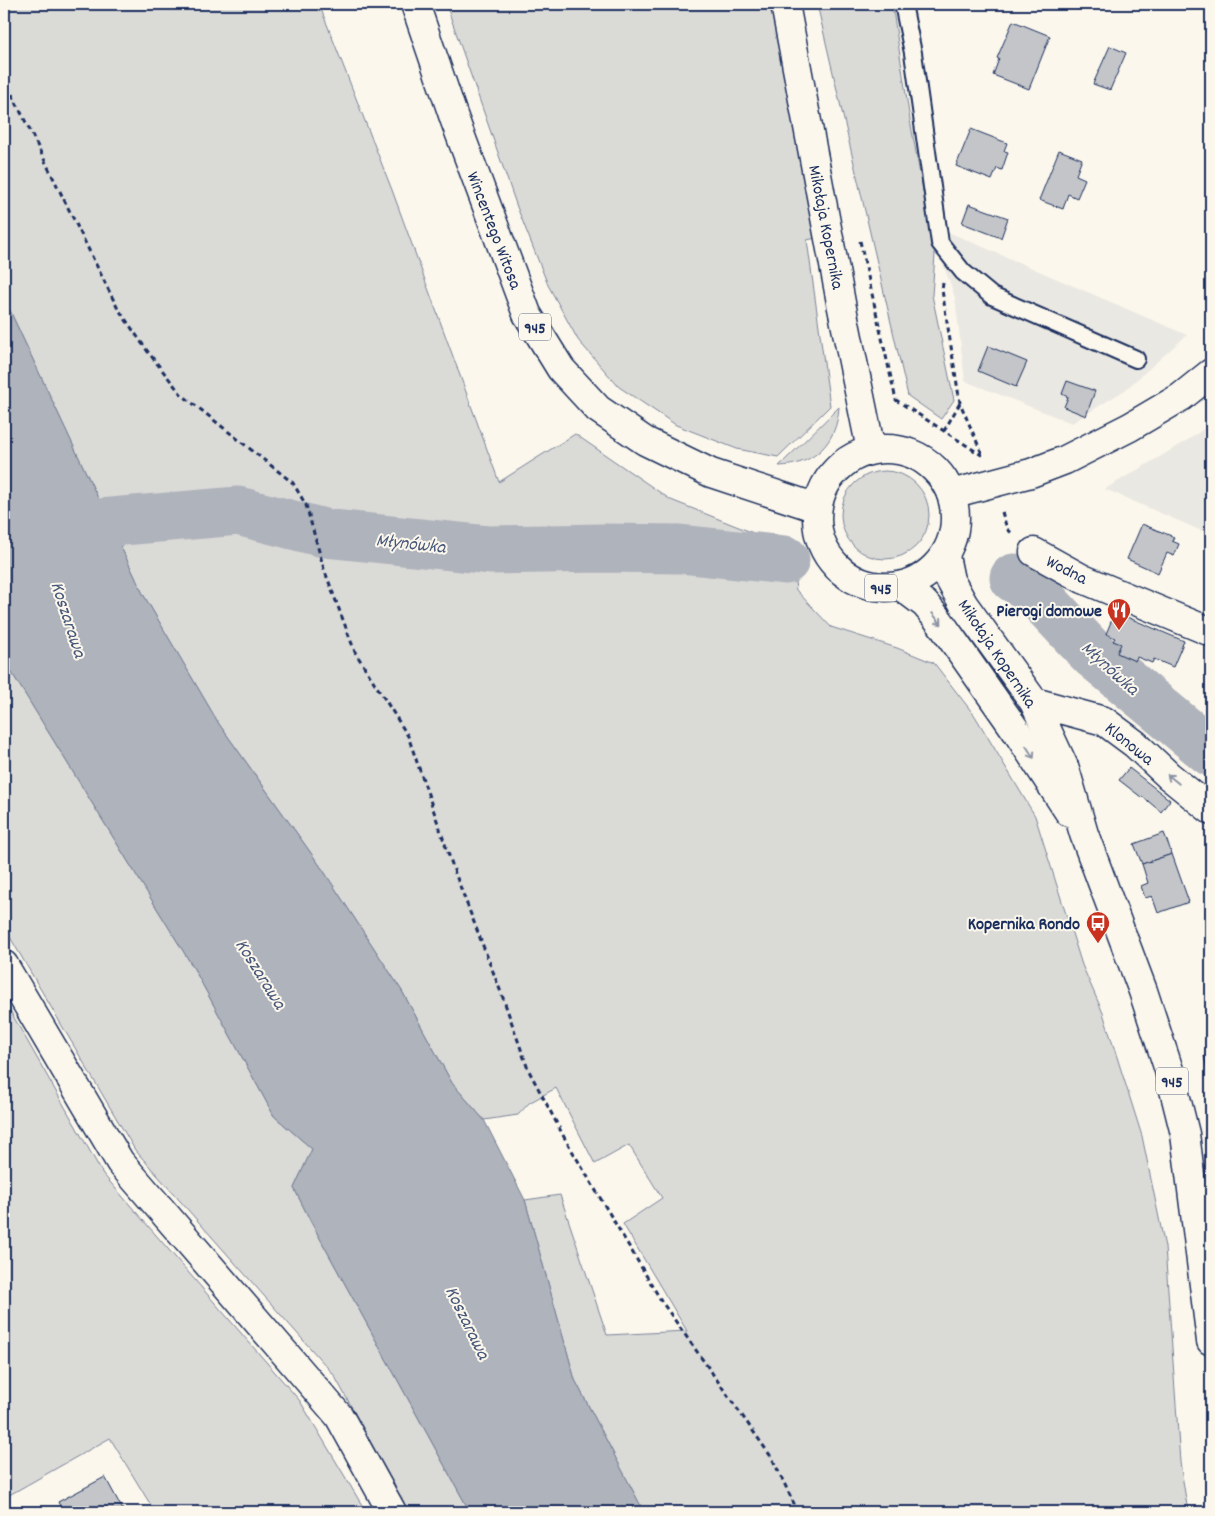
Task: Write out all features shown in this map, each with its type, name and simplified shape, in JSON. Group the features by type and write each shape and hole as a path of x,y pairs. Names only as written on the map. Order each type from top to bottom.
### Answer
{"main road":[{"name":"Wincentego Witosa","path":"415,4 454,118 527,314 561,369 598,409 645,441 711,473 817,508"},
{"name":"Mikołaja Kopernika","path":"785,4 842,308 871,450"},
{"path":"951,494 1031,473 1065,460 1130,427 1181,397 1211,373"},
{"name":"945","path":"891,448 910,453 928,462 942,477 951,494 956,515 954,536 945,556 933,570 918,580 901,586 879,588 857,582 839,569 825,552 818,530 817,508 823,488 835,471 851,458 871,450 891,448"},
{"name":"Wodna","path":"1034,552 1083,579 1211,632"},
{"name":"Mikołaja Kopernika","path":"945,556 950,580 964,605 1034,702 1065,769 1084,834 1143,991 1169,1070 1185,1134 1211,1341"},
{"name":"Mikołaja Kopernika","path":"901,586 925,604 940,622 1017,732 1084,834"},
{"name":"Klonowa","path":"1034,702 1104,721 1135,744 1169,776 1211,810"},
{"path":"4,965 120,1162 339,1416 392,1512"}],"lane":[{"path":"903,4 913,53 940,243 963,272 992,296 1136,359"}],"path":[{"path":"4,78 117,308 142,344 181,394 293,483 306,505 324,569 354,652 408,736 455,874 502,995 528,1069 564,1137 662,1302 772,1458 798,1512"},
{"path":"858,233 896,400 984,456 989,456"},
{"path":"949,256 942,290 960,403 984,456"},
{"path":"944,431 960,403"}],"shaded area":[{"path":"4,4 319,4 392,190 499,482 575,434 671,500 791,548 796,590 831,627 897,648 934,663 975,716 1035,816 1082,965 1103,1013 1142,1136 1165,1247 1180,1462 1188,1512 644,1512 575,1380 525,1200 560,1195 607,1335 687,1331 623,1224 662,1198 629,1145 595,1164 556,1088 529,1103 518,1115 484,1120 452,1083 402,991 323,870 219,724 143,594 4,298"},
{"path":"446,4 771,4 816,238 807,240 830,406 778,457 737,449 676,425 619,387 578,340 548,285 517,207"},
{"path":"817,4 892,4 910,120 935,255 932,295 954,400 941,419 908,396"},
{"path":"946,231 1187,335 1125,390 1072,423 965,381 955,297 943,264"},
{"path":"839,407 834,431 822,449 803,461 792,465 779,466"},
{"path":"1211,424 1211,535 1105,489 1185,442"},
{"path":"885,471 902,474 910,478 922,490 926,498 929,515 926,532 922,540 910,552 902,556 885,559 868,556 860,552 848,540 844,532 841,515 844,498 848,490 860,478 868,474"},
{"path":"4,660 193,967 274,1116 312,1149 294,1188 470,1512 409,1512 334,1375 135,1150 4,927"},
{"path":"4,1000 103,1174 300,1401 366,1512 155,1512 110,1438 4,1498"}],"water":[{"name":"Koszarawa","path":"4,298 143,594 219,724 323,870 402,991 452,1083 484,1120 525,1200 575,1380 644,1512 470,1512 294,1188 312,1149 274,1116 193,967 4,660"}],"building":[{"path":"1013,21 1050,36 1029,89 993,75 999,59 997,58"},
{"path":"1110,46 1126,53 1110,90 1093,84"},
{"path":"971,129 1007,143 1004,151 1008,152 1002,170 997,168 992,180 956,166"},
{"path":"1059,150 1082,159 1076,175 1085,179 1077,198 1068,194 1063,209 1039,200"},
{"path":"969,204 1008,218 1001,238 962,223"},
{"path":"988,346 1027,362 1016,387 978,371"},
{"path":"1067,381 1095,391 1086,416 1064,407 1068,397 1062,394"},
{"path":"1142,524 1174,537 1172,541 1179,544 1174,556 1167,553 1158,573 1127,559"},
{"path":"1115,612 1184,641 1173,667 1154,659 1152,663 1137,657 1135,661 1117,653 1121,644 1113,641 1115,638 1106,634"},
{"path":"1129,768 1170,800 1161,812 1119,780"},
{"path":"1164,833 1172,854 1142,864 1134,844"},
{"path":"1172,854 1189,902 1158,913 1152,896 1145,898 1141,886 1148,883 1142,864"},
{"path":"1211,1054 1211,1087 1204,1056"},
{"path":"105,1477 124,1512 63,1512 58,1502"}],"waterway":[{"name":"Młynówka","path":"42,528 238,511 324,533 490,550 680,549 785,560"},
{"name":"Młynówka","path":"1014,578 1032,589 1094,655 1211,752"}],"place":[{"name":"Pierogi domowe","path":"1119,631"},
{"name":"Kopernika Rondo","path":"1098,944"}]}
